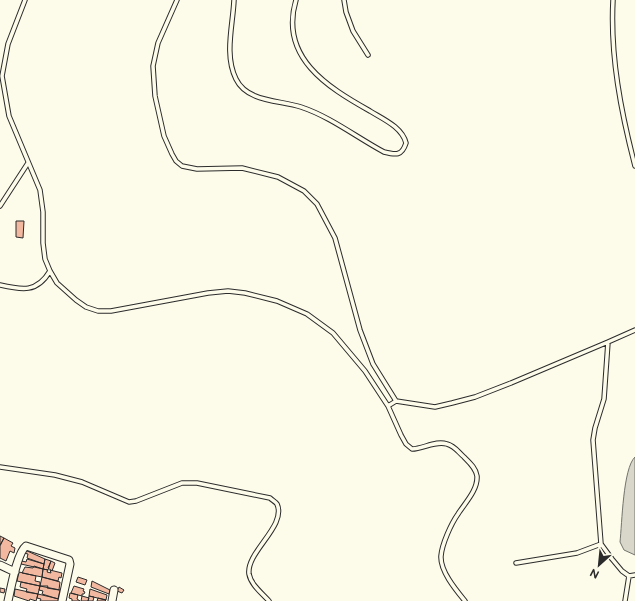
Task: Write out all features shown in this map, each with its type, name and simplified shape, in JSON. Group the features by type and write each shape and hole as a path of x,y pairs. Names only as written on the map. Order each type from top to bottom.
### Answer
{"street":[{"path":"8,601 21,552 24,547 29,546 67,559 70,562 70,570 62,601"},
{"path":"0,565 15,572"},
{"path":"112,601 114,590"}],"lane":[{"path":"25,0 8,44 2,76 9,116 40,190 43,212 43,243 45,259 57,282 76,300 86,307 98,311 111,311 228,291 246,293 277,301 307,314 333,333 365,371 388,406 406,444 412,449 446,443 454,446 476,472 476,485 453,523 441,556 443,566 452,586 465,601"},
{"path":"177,0 158,43 153,66 155,96 164,136 172,154 176,161 182,166 197,169 242,168 278,177 304,191 317,204 335,238 360,330 373,364 396,401"},
{"path":"234,0 230,46 231,61 236,79 243,89 260,98 289,103 314,112 384,152 394,154 402,152 406,143 400,131 392,124 356,103 332,86 304,61 295,44 292,19 296,0"},
{"path":"344,0 346,12 353,32 368,55"},
{"path":"613,0 612,14 614,54 618,91 635,166"},
{"path":"0,206 28,163"},
{"path":"0,285 18,289 27,289 41,283 50,271"},
{"path":"388,406 396,401 435,406 452,404 475,397 635,330"},
{"path":"608,342 604,399 595,428 593,444 601,544 622,571 630,576 635,575"},
{"path":"0,467 54,475 82,482 129,502 136,501 182,484 197,483 270,498 276,503 278,510 277,521 250,565 249,574 253,584 270,601"},
{"path":"516,563 577,553 601,544"},
{"path":"625,601 630,576"}],"shaded area":[{"path":"635,457 635,555 624,550 620,542 622,510 628,472"}],"building":[{"path":"16,221 24,221 23,238 16,237"},
{"path":"0,536 4,538 0,545"},
{"path":"4,538 13,543 11,546 15,548 14,553 10,551 6,561 0,558 0,546"},
{"path":"25,550 45,559 44,564 27,558 28,554 24,553"},
{"path":"27,559 44,564 43,569 21,564 22,561 26,562"},
{"path":"45,559 51,561 48,570 43,569"},
{"path":"51,561 55,563 52,571 48,568"},
{"path":"34,566 43,569 42,577 22,573 25,567 33,568"},
{"path":"43,569 48,570 47,572 51,573 50,570 62,573 61,578 59,577 58,581 42,577"},
{"path":"19,572 36,576 35,581 40,582 40,586 17,581"},
{"path":"42,577 60,582 59,590 47,588 48,586 40,586"},
{"path":"78,577 87,580 85,585 76,582"},
{"path":"92,581 110,590 109,594 91,587"},
{"path":"21,582 40,586 38,594 26,592 27,589 20,587"},
{"path":"40,586 60,590 58,599 42,594 43,591 39,590"},
{"path":"74,586 84,589 83,591 85,592 82,596 71,593"},
{"path":"119,587 124,590 122,593 117,591"},
{"path":"0,588 5,589 4,593 0,592"},
{"path":"15,589 38,594 36,601 30,599 29,601 14,596"},
{"path":"90,589 107,595 106,600 89,596"},
{"path":"70,593 78,595 77,599 80,601 72,601 72,599 69,598"},
{"path":"38,594 59,599 59,601 40,601 41,599 37,598"},
{"path":"82,596 89,598 88,601 81,601"},
{"path":"89,596 94,597 93,601 88,601"},
{"path":"98,598 106,600 97,601"}]}
